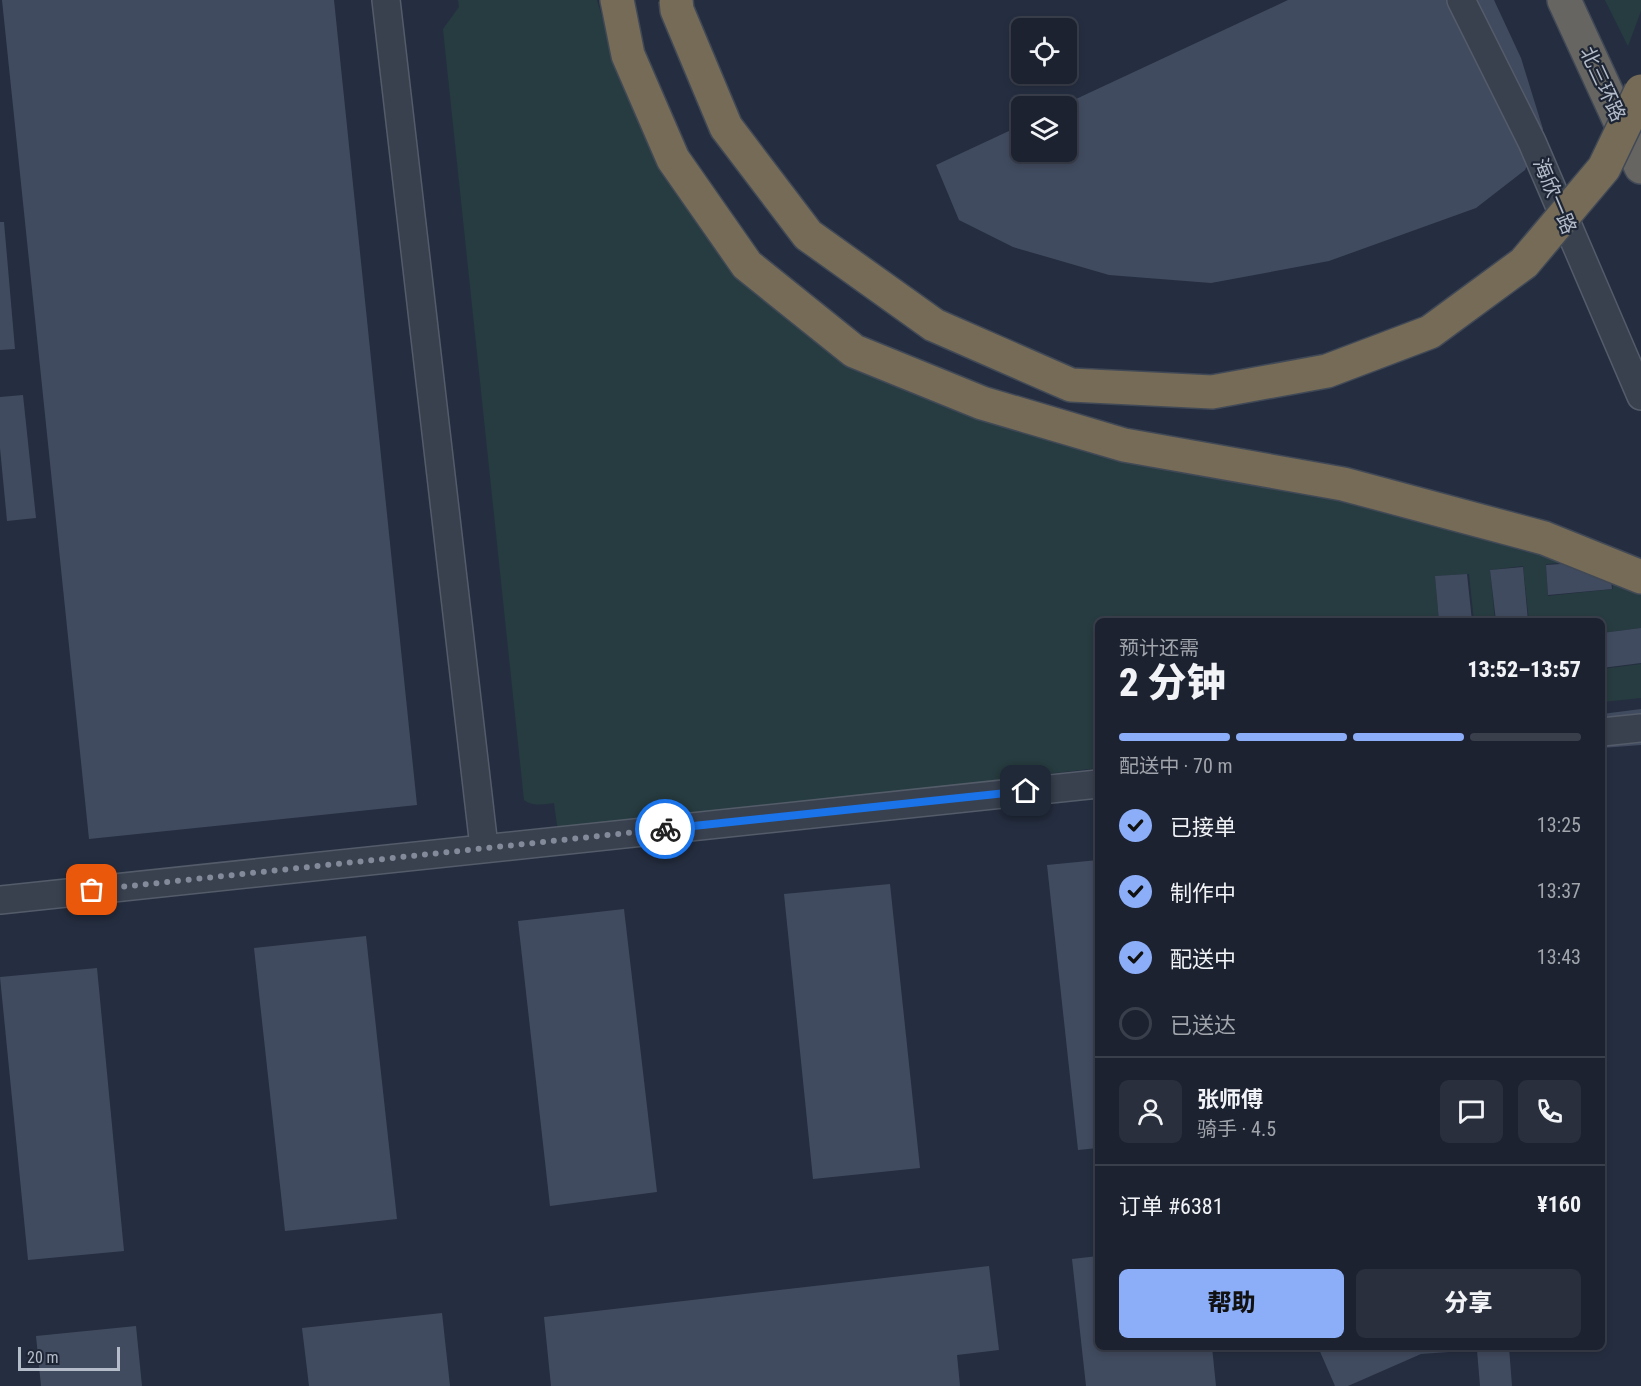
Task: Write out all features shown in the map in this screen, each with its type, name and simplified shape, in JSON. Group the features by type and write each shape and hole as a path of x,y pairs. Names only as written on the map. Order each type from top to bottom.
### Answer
{"highway":[{"path":"617,0 628,55 673,159 747,265 854,351 982,403 1124,445 1343,484 1544,538 1641,578"},
{"path":"676,0 677,10 726,127 808,235 934,325 1071,385 1212,392 1327,371 1430,332 1524,263 1604,168 1641,91"},
{"name":"北三环路","path":"1564,0 1641,167"}],"street":[{"path":"386,0 484,847"},
{"name":"海欣一路","path":"1461,0 1532,142 1641,396"},
{"path":"1605,732 1641,728"},
{"path":"0,900 484,847 1095,784"}],"green space":[{"path":"458,0 597,0 612,51 664,158 824,325 1164,456 1592,561 1546,564 1548,596 1613,589 1611,567 1641,578 1641,628 1605,633 1605,618 1529,618 1523,566 1490,570 1495,618 1474,618 1469,574 1435,576 1439,618 1095,618 1095,768 558,832 554,803 535,804 524,800 443,29 459,7"},
{"path":"1605,0 1641,0 1641,11 1628,46"},
{"path":"1641,664 1641,698 1605,702 1605,669"}],"building":[{"path":"2,0 334,0 417,805 89,839"},
{"path":"1288,0 1494,0 1521,58 1543,129 1525,170 1476,208 1329,261 1211,283 1109,275 1013,247 959,220 936,165 1011,130 1011,162 1077,162 1077,99"},
{"path":"0,222 4,222 15,349 0,350"},
{"path":"23,395 36,518 7,521 0,448 0,397"},
{"path":"1609,562 1612,589 1548,595 1546,565"},
{"path":"1523,567 1528,618 1496,618 1490,570"},
{"path":"1467,574 1472,618 1439,618 1435,576"},
{"path":"1641,628 1641,663 1605,668 1605,633"},
{"path":"1641,709 1641,745 1605,748 1605,714"},
{"path":"1095,860 1095,1148 1078,1150 1047,865"},
{"path":"890,884 920,1168 813,1179 784,894"},
{"path":"624,909 657,1192 550,1206 518,921"},
{"path":"366,936 397,1219 285,1231 254,948"},
{"path":"97,968 124,1251 28,1260 0,977"},
{"path":"1095,1256 1095,1350 1212,1350 1216,1386 1086,1386 1072,1259"},
{"path":"989,1266 999,1350 957,1355 960,1386 551,1386 544,1317"},
{"path":"442,1313 450,1386 309,1386 302,1328"},
{"path":"136,1326 142,1386 41,1386 36,1336"},
{"path":"1319,1350 1477,1350 1421,1354 1348,1386 1335,1386"},
{"path":"1477,1350 1509,1350 1512,1386 1480,1386"}],"way so far":[{"path":"92,890 665,829"}],"route":[{"path":"665,829 1026,791"}]}
